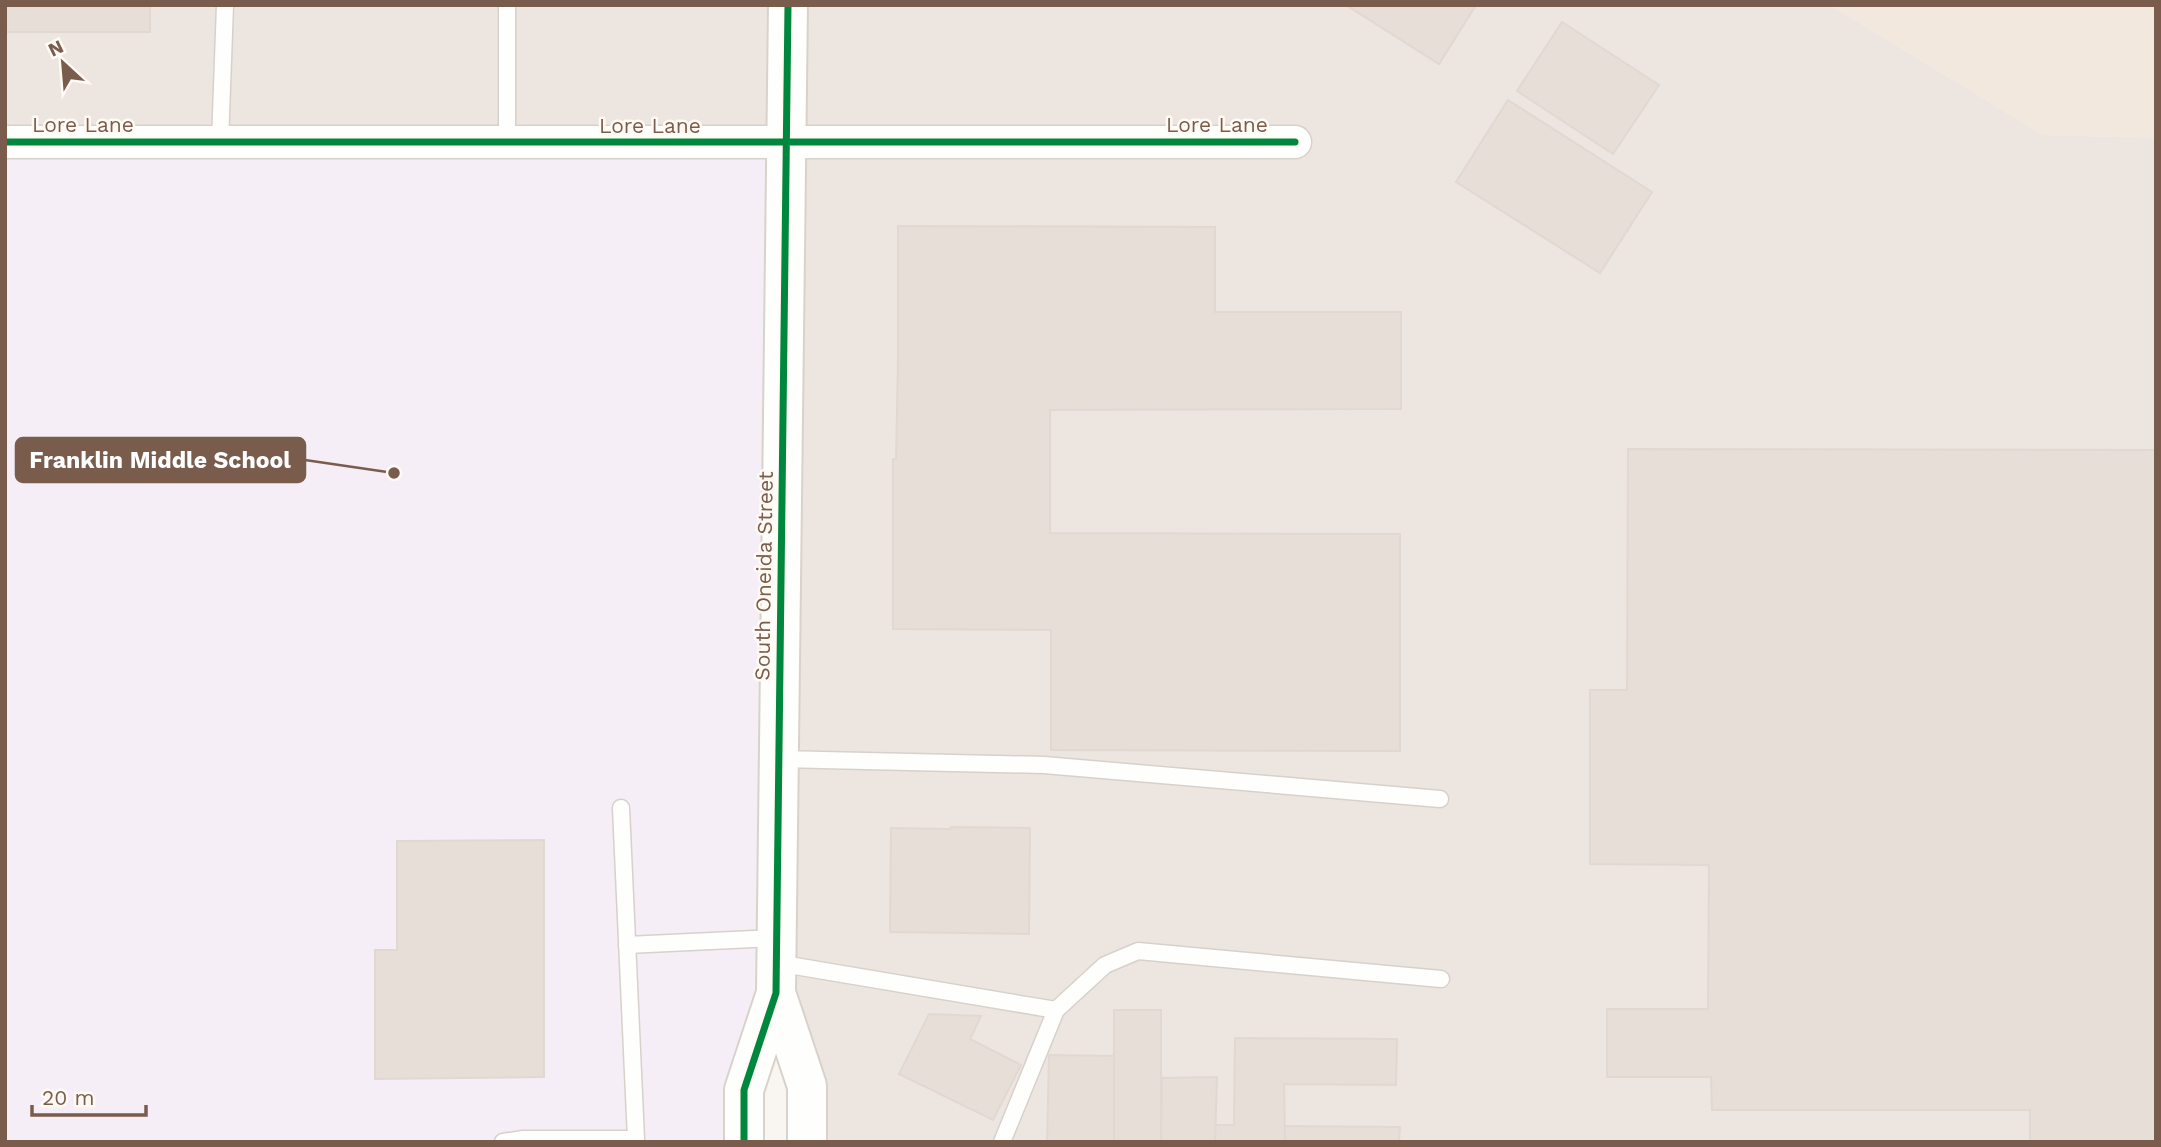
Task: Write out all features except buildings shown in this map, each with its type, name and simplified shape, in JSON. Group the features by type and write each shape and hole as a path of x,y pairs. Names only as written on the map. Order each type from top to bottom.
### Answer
{"street":[{"name":"South Oneida Street","path":"744,1142 744,1090 776,965 788,5"},
{"name":"Lore Lane","path":"5,142 1295,142"},
{"name":"South Oneida Street","path":"776,965 807,1086 807,1142"}],"lane":[{"path":"220,142 225,5"},
{"path":"507,5 507,143"},
{"path":"779,760 1044,765 1440,799"},
{"path":"503,1142 523,1139 636,1139 621,808"},
{"path":"627,945 776,965 1056,1010"},
{"path":"1002,1142 1056,1010 1105,965 1138,951 1441,979"}],"shaded area":[{"path":"5,5 1830,5 2043,135 2156,138 2156,1142 815,1142 807,1086 5,142"},
{"path":"1830,5 2156,5 2156,138 2043,135"},
{"path":"5,142 786,143 776,993 744,1142 5,1142"}],"cycle path":[{"path":"744,1142 744,1090 776,993 788,5"},
{"path":"5,142 1295,142"}],"place":[{"name":"Franklin Middle School","path":"394,473"}]}
